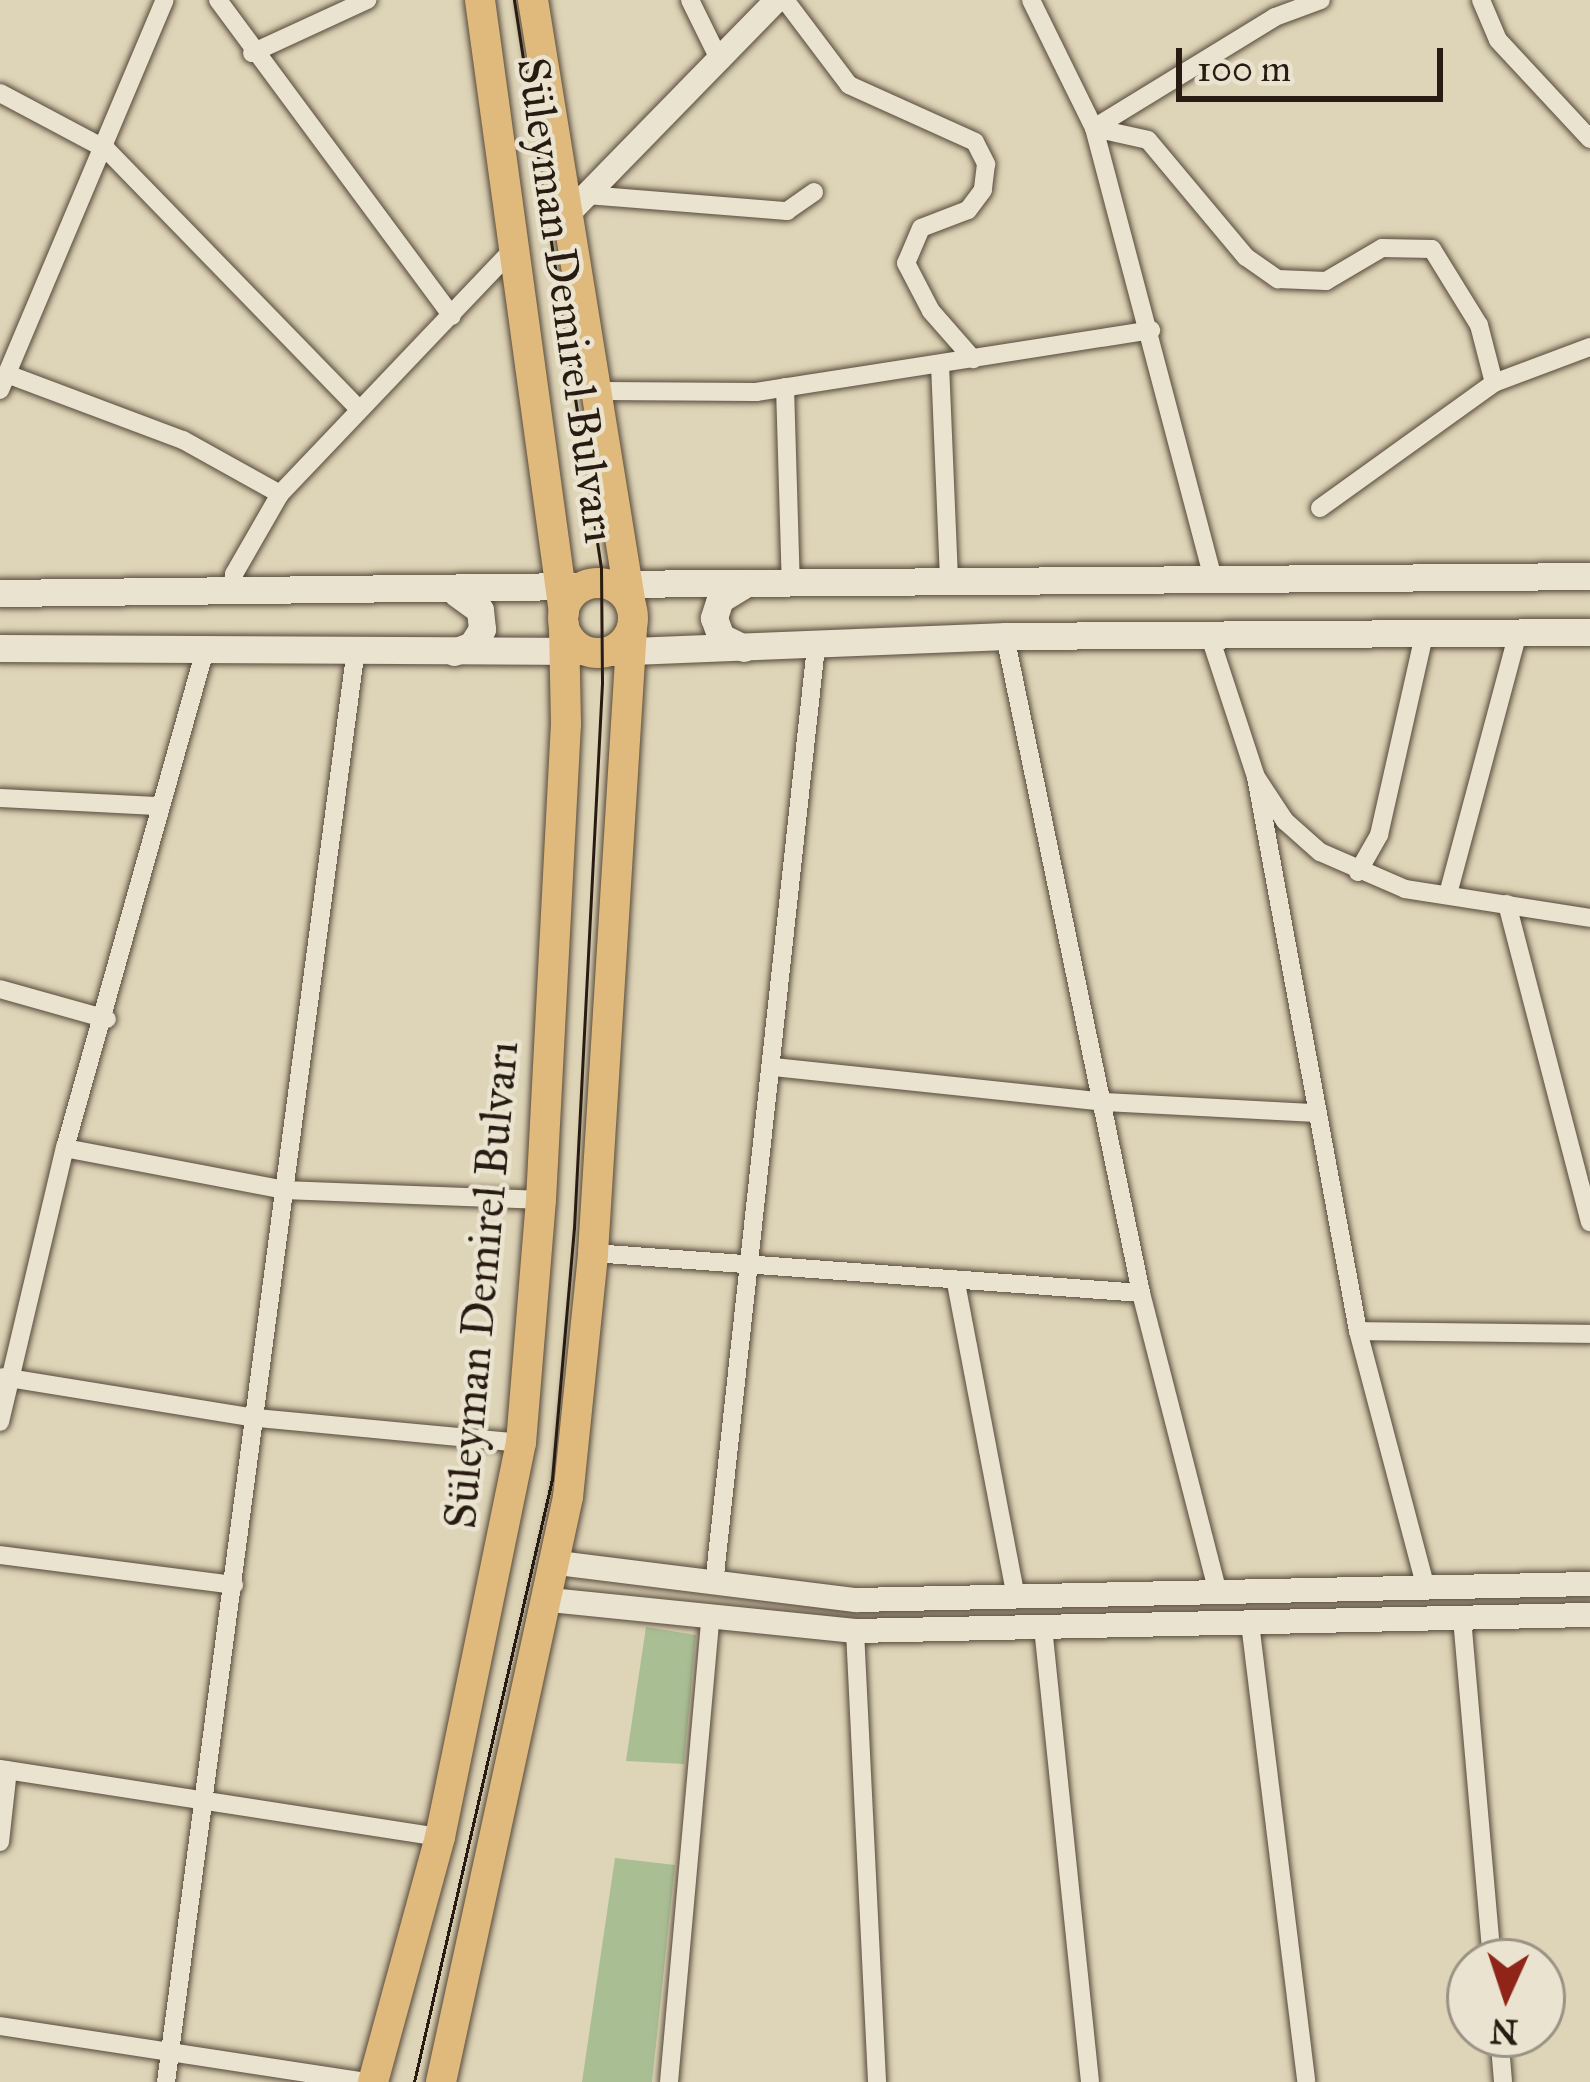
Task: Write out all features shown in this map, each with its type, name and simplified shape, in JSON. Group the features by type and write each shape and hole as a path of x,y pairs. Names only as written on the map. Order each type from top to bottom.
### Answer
{"main road":[{"name":"Süleyman Demirel Bulvarı","path":"370,2082 440,1837 521,1443 596,618 516,246 480,0"},
{"name":"Süleyman Demirel Bulvarı","path":"441,2082 558,1563 593,1253 604,987 596,618 602,391 578,204 533,0"},
{"path":"0,648 454,652 746,586 1590,576"},
{"path":"746,586 727,591 714,618 721,637 748,648"},
{"path":"0,593 457,593 748,648 1005,636 1590,632"},
{"path":"454,652 472,645 482,619 474,602 457,593"}],"street":[{"path":"165,0 107,150 3,382 184,440 280,494"},
{"path":"218,0 452,316"},
{"path":"253,53 367,0"},
{"path":"690,0 719,59"},
{"path":"578,204 781,0 849,85 975,142 986,164 983,190 968,210 921,228 906,263 931,311 973,359"},
{"path":"1031,0 1094,128 1214,581"},
{"path":"1094,128 1275,17 1321,0"},
{"path":"1481,0 1498,40 1588,132"},
{"path":"0,93 107,150 358,408"},
{"path":"1094,128 1148,140 1246,257 1278,279 1326,281 1382,248 1432,249 1479,325 1494,383"},
{"path":"578,204 788,211 814,191"},
{"path":"233,594 234,574 280,494 516,246"},
{"path":"602,391 785,387 1151,330"},
{"path":"1320,508 1494,383 1590,347"},
{"path":"940,364 949,583"},
{"path":"785,387 791,585"},
{"path":"1209,634 1256,777 1358,1331 1426,1588"},
{"path":"1448,894 1518,634"},
{"path":"1358,872 1379,835 1424,635"},
{"path":"1005,636 1141,1293 1218,1593"},
{"path":"715,1584 816,646"},
{"path":"166,2082 200,1798 234,1585 356,649"},
{"path":"0,1422 5,1377 65,1148 107,1019 157,806 206,650"},
{"path":"1256,777 1285,821 1358,872 1448,894 1590,918"},
{"path":"0,798 157,806"},
{"path":"1507,904 1590,1222"},
{"path":"0,989 107,1019"},
{"path":"773,1067 1105,1102 1317,1112"},
{"path":"65,1148 286,1190 541,1200"},
{"path":"593,1253 1141,1293"},
{"path":"956,1282 1016,1597"},
{"path":"1358,1331 1590,1334"},
{"path":"5,1377 256,1418 521,1443"},
{"path":"0,1555 234,1585"},
{"path":"558,1563 856,1600 1590,1584"},
{"path":"550,1600 855,1631 1590,1615"},
{"path":"669,2082 711,1614"},
{"path":"1462,1618 1490,1938"},
{"path":"1250,1623 1306,2082"},
{"path":"1042,1627 1090,2082"},
{"path":"855,1631 877,2082"},
{"path":"0,1841 4,1770 440,1837"},
{"path":"0,2026 370,2082"}],"green space":[{"path":"646,1627 696,1635 684,1764 626,1761"},
{"path":"615,1858 675,1865 652,2082 582,2082"}],"tram line":[{"path":"414,2082 552,1479 574,1228 602,683 601,568 514,0"}]}
